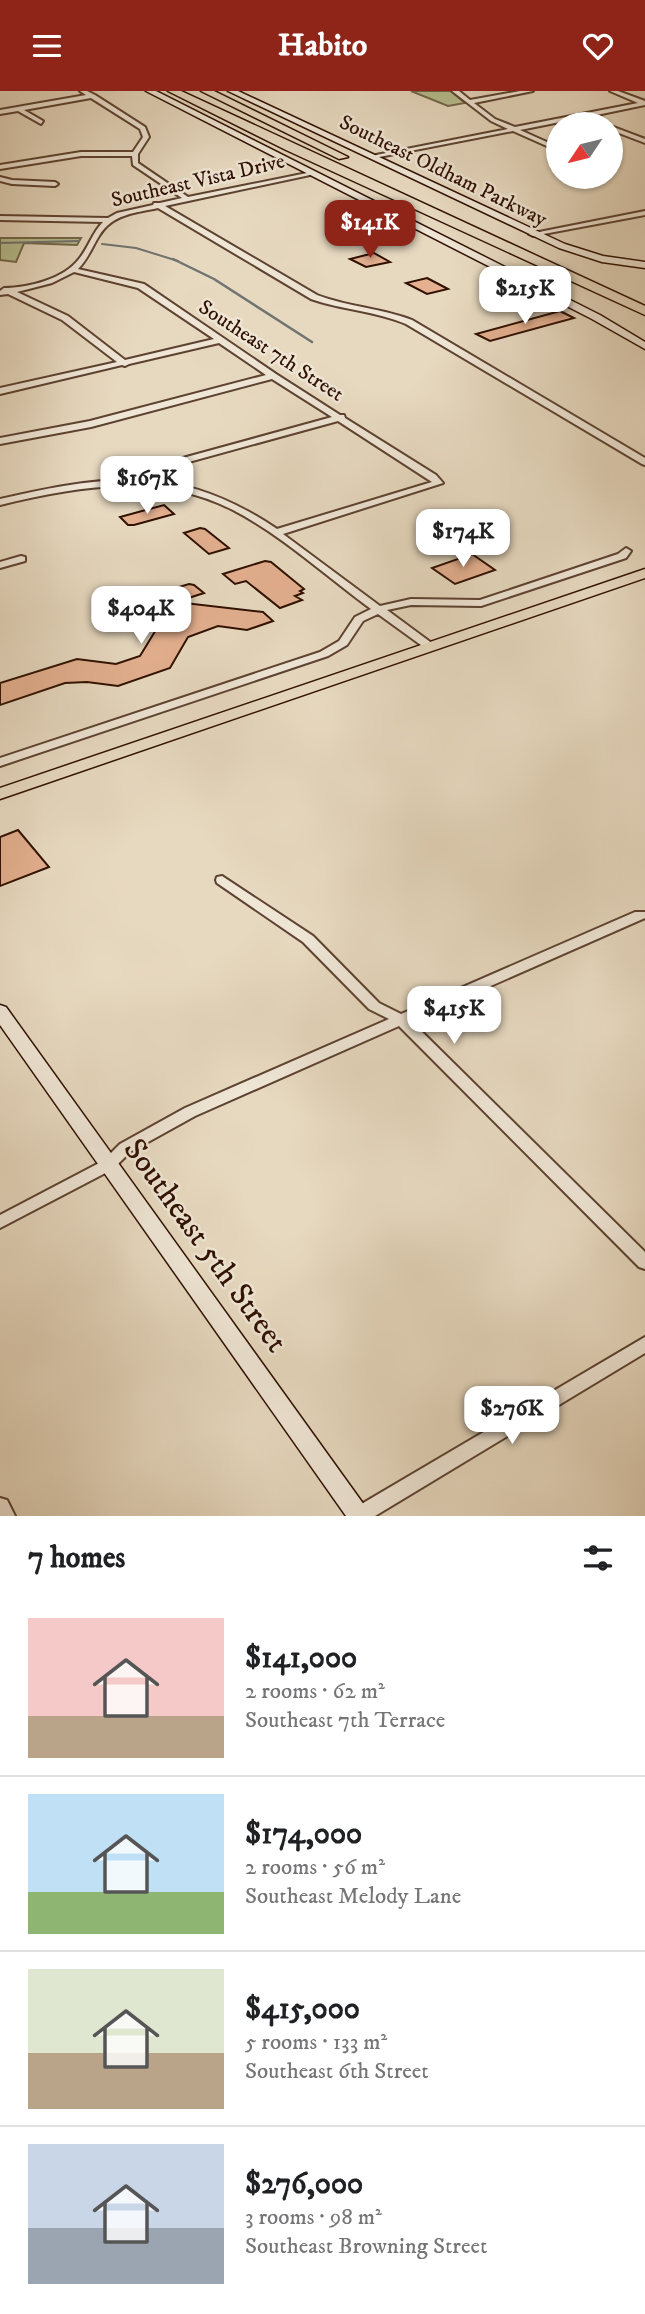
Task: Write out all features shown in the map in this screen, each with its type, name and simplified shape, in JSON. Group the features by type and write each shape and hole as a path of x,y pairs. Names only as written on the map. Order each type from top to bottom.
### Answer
{"highway":[{"path":"173,91 308,157 443,215 643,307"},
{"path":"206,91 624,293 643,307"}],"main road":[{"path":"0,795 645,573"}],"street":[{"path":"83,91 143,128 146,137 135,154 135,164 186,197"},
{"path":"150,91 584,311 645,346"},
{"name":"Southeast Oldham Parkway","path":"232,91 379,158 533,234 602,259 645,265"},
{"path":"455,91 486,117 546,144"},
{"path":"468,102 530,91"},
{"path":"612,91 645,103"},
{"path":"0,112 93,96"},
{"path":"601,112 645,103"},
{"path":"19,109 41,122"},
{"path":"379,158 546,124"},
{"path":"623,133 645,141"},
{"path":"0,167 81,153 135,154"},
{"name":"Southeast Vista Drive","path":"74,270 84,257 94,233 107,220 122,212 310,173"},
{"path":"0,179 55,184"},
{"path":"156,204 314,297 339,306 391,315 409,322 645,462"},
{"path":"533,234 645,213"},
{"path":"0,218 107,220"},
{"path":"4,292 43,283 74,270"},
{"name":"Southeast 7th Street","path":"74,270 141,286 438,483 278,532"},
{"path":"0,286 4,292 65,318 125,364"},
{"path":"0,391 221,340"},
{"path":"0,441 91,424 273,376"},
{"path":"136,484 147,473 164,466 341,417"},
{"path":"0,502 72,488 136,484 169,485 206,494 233,505 278,532 429,646"},
{"path":"0,762 324,655 343,643 359,619 379,609 411,602 481,603 622,556 626,551"},
{"path":"0,565 22,559"},
{"path":"222,880 308,939 374,1006 402,1020 645,1262"},
{"path":"0,1221 108,1165 125,1148 190,1112 640,915"},
{"name":"Southeast 5th Street","path":"0,1011 360,1516"},
{"path":"360,1516 645,1344"},
{"path":"0,1506 6,1516"}],"green space":[{"path":"411,91 451,91 465,103 448,106"},
{"path":"0,238 81,238 77,245 24,243 16,262 0,260"}],"building":[{"path":"374,253 390,262 366,267 350,259"},
{"path":"427,278 448,289 427,294 406,283"},
{"path":"560,311 574,318 490,341 476,334"},
{"path":"164,505 174,514 134,525 128,525 120,517"},
{"path":"200,528 229,548 209,554 184,533"},
{"path":"472,554 495,570 455,584 432,568"},
{"path":"265,561 271,562 304,589 300,591 303,593 295,596 302,600 280,608 246,581 235,584 223,574"},
{"path":"189,584 204,593 176,602 263,612 273,621 247,630 218,626 188,637 170,668 118,686 87,682 65,683 0,705 0,683 77,659 116,664 140,656 165,615 145,597"},
{"path":"18,830 49,867 0,886 0,837"}],"waterway":[{"path":"0,243 79,241"},
{"path":"102,244 136,248 176,260"},
{"path":"176,260 214,279 312,342"}]}
